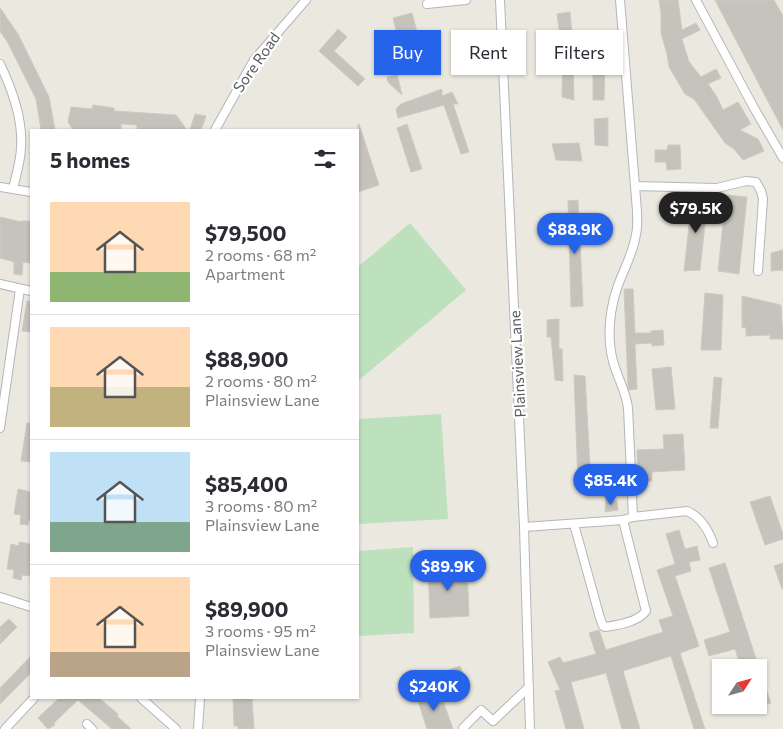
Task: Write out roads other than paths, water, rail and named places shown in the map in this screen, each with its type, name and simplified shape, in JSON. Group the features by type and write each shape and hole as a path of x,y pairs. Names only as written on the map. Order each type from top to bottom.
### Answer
{"street":[{"name":"Sore Road","path":"216,129 254,60 306,0"},
{"path":"427,4 466,0"},
{"name":"Plainsview Lane","path":"500,0 524,527 530,729"},
{"path":"620,0 637,211 636,235 612,304 611,340 612,360 627,398 634,517"},
{"path":"696,0 783,158"},
{"path":"0,64 14,100 20,124 22,148 13,189"},
{"path":"635,186 717,188 746,181 756,182 761,190 763,199 758,271"},
{"path":"0,187 30,192"},
{"path":"0,284 30,291"},
{"path":"0,428 20,289"},
{"path":"524,527 623,520 687,511 703,522 713,543"},
{"path":"574,524 600,618 605,627 636,619 646,611 623,520"},
{"path":"0,597 30,607"},
{"path":"463,728 481,710 492,721 529,687"},
{"path":"5,729 33,699"},
{"path":"142,699 172,728"},
{"path":"198,729 200,699"}]}
